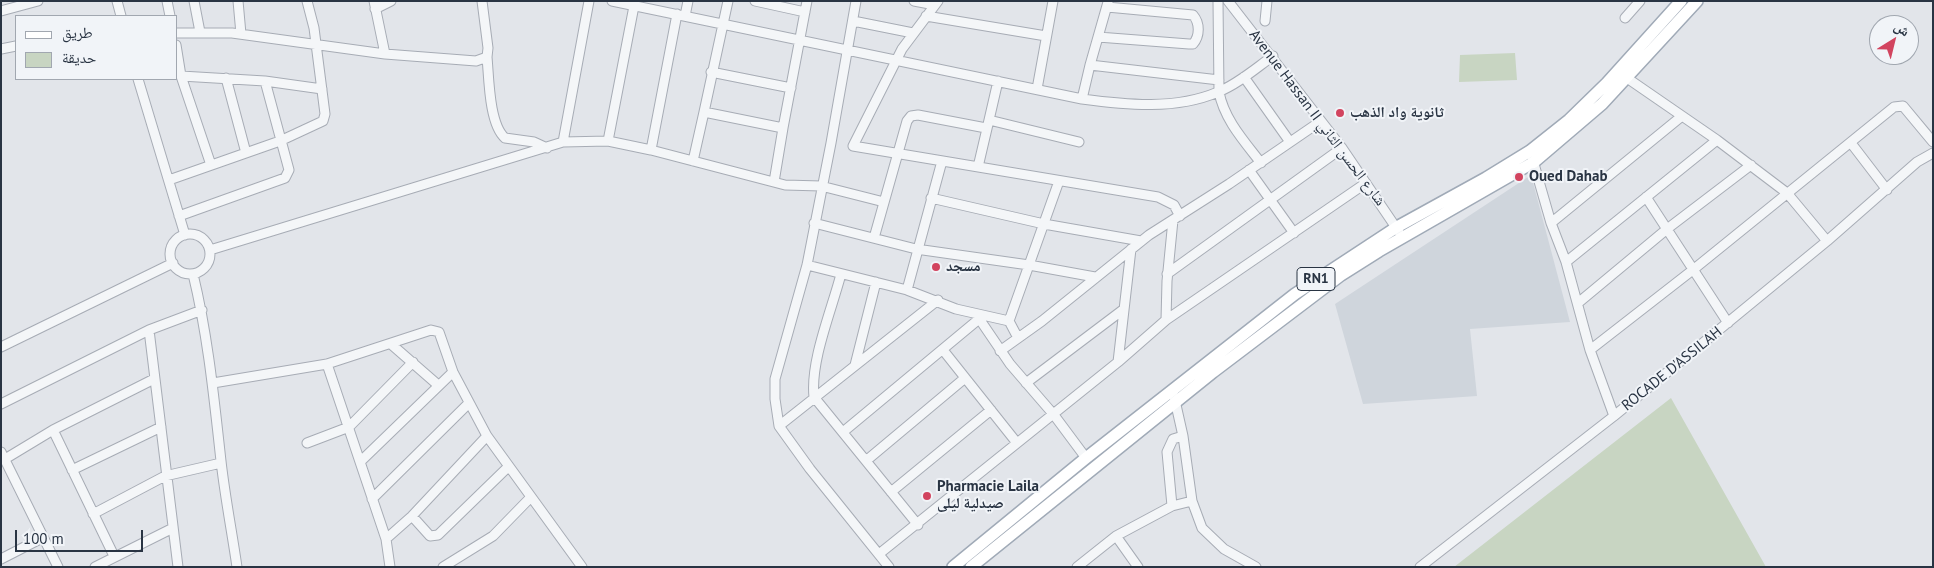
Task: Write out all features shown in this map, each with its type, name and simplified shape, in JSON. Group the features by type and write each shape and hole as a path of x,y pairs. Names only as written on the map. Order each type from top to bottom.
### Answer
{"main road":[{"name":"RN1","path":"953,567 1086,458 1295,294 1397,227 1486,178 1532,157 1612,78 1681,1"},
{"name":"RN1","path":"971,567 1175,402 1304,302 1365,260 1532,157 1602,104 1697,1"}],"street":[{"path":"1,11 38,1"},
{"path":"117,1 121,15"},
{"path":"166,1 170,15"},
{"path":"194,1 200,32"},
{"path":"238,1 241,34"},
{"path":"169,180 280,141 323,121 322,89 307,1"},
{"path":"385,54 375,5 391,1"},
{"path":"482,1 494,116 502,136 534,142 547,148"},
{"path":"563,142 589,1"},
{"path":"612,1 634,6 661,6 681,15 1082,99 1138,105 1183,102 1219,92 1273,56"},
{"path":"651,150 681,15 688,1"},
{"path":"693,161 728,1"},
{"path":"756,1 805,12"},
{"path":"774,182 807,1"},
{"path":"856,1 831,143 806,265 775,380 774,398 779,426 810,469 888,567"},
{"path":"914,1 937,3"},
{"path":"1037,89 1053,1"},
{"path":"1218,1 1219,92 1226,113 1260,163"},
{"name":"Avenue Hassan II شارع الحسن الثاني","path":"1228,1 1273,56 1342,148 1397,227 1402,238"},
{"path":"1265,20 1267,1"},
{"path":"1625,18 1640,1"},
{"path":"937,3 913,33 896,61 853,146 1158,197 1174,205 1176,218 1167,274 1166,320"},
{"path":"1082,99 1090,65 1098,37 1108,4 1193,15 1198,25 1197,39 1193,44 1098,37"},
{"path":"608,141 634,6"},
{"path":"926,16 1046,36"},
{"path":"853,21 913,33"},
{"path":"178,33 241,34 385,54 476,61 487,57"},
{"path":"1,49 15,46"},
{"path":"178,57 181,76 212,165"},
{"path":"1090,65 1219,80"},
{"path":"712,72 791,88"},
{"path":"181,76 265,81 322,89"},
{"path":"1244,77 1290,142"},
{"path":"226,78 246,153"},
{"path":"1627,78 1752,165 1787,193 1826,242"},
{"path":"138,80 185,235"},
{"path":"179,216 284,178 289,170 265,81"},
{"path":"978,167 998,81"},
{"path":"1590,350 1898,105 1903,106 1932,141"},
{"path":"704,112 783,128"},
{"path":"874,238 897,152 907,121 911,116 918,115 987,124 1080,142"},
{"path":"1551,223 1682,116"},
{"path":"1000,351 1042,321 1141,241 1321,121"},
{"path":"1566,262 1717,140"},
{"path":"210,250 563,142 608,141 651,150 774,182 798,187 821,186 884,202"},
{"name":"ROCADE D'ASSILAH","path":"1420,567 1532,482 1826,242 1917,162 1932,141"},
{"path":"1851,143 1887,190"},
{"path":"1167,274 1342,148"},
{"name":"ROCADE D'ASSILAH","path":"1917,162 1933,153"},
{"path":"1532,157 1551,223 1566,262 1590,350 1614,416"},
{"path":"907,290 916,249 942,161"},
{"path":"1578,303 1668,229 1752,165"},
{"path":"1250,170 1294,233"},
{"path":"1018,338 1009,321 1060,181"},
{"path":"879,554 918,525 1054,415 1166,320 1366,183"},
{"path":"1646,197 1728,323"},
{"path":"931,198 1044,224 1141,241"},
{"path":"814,223 916,249 1029,265 1095,277"},
{"path":"192,234 203,239 210,250 210,256 205,268 193,274 181,272 173,263 171,257 172,246 180,237 185,235 192,234"},
{"path":"1118,362 1131,249"},
{"path":"1,346 173,263"},
{"path":"806,265 907,290 978,316 1009,321"},
{"path":"193,274 202,310 213,383 221,463 237,567"},
{"path":"842,274 816,365 813,382 814,397 918,525"},
{"path":"856,365 876,282"},
{"path":"779,426 938,300"},
{"path":"1026,383 1124,309"},
{"path":"1,404 149,330 202,310"},
{"path":"843,432 943,350 978,316"},
{"path":"978,316 1000,351 1054,415 1086,458"},
{"path":"149,330 165,476 178,567"},
{"path":"213,383 327,364 435,330 442,337 453,372 468,404 487,436 582,567"},
{"path":"391,344 438,385"},
{"path":"943,350 1017,443"},
{"path":"307,443 349,427 413,362"},
{"path":"327,364 386,539 390,567"},
{"path":"361,462 453,372"},
{"path":"867,460 965,378"},
{"path":"58,567 3,456 154,380"},
{"path":"1172,390 1183,436 1192,501 1202,528 1210,538 1224,549 1256,567"},
{"path":"372,498 468,404"},
{"path":"890,492 991,410"},
{"path":"72,470 161,427"},
{"path":"53,430 114,556"},
{"path":"386,539 412,516 487,436"},
{"path":"1172,506 1167,452 1173,439 1183,436"},
{"path":"93,514 165,476 221,463"},
{"path":"412,516 430,536 438,535 508,467"},
{"path":"443,567 493,536 531,497"},
{"path":"1077,567 1116,536 1172,506 1192,501"},
{"path":"95,567 173,528"},
{"path":"1116,536 1138,567"},
{"path":"8,567 2,557 42,538"}],"shaded area":[{"path":"1531,175 1570,322 1470,329 1477,396 1363,404 1335,304"}],"green space":[{"path":"1515,53 1517,80 1459,82 1460,55"},
{"path":"1671,398 1766,567 1454,567"}],"place":[{"name":"ثانوية واد الذهب","path":"1340,113"},
{"name":"Oued Dahab","path":"1519,177"},
{"name":"مسجد","path":"936,267"},
{"name":"Pharmacie Laila صيدلية ليلى","path":"927,496"}]}
